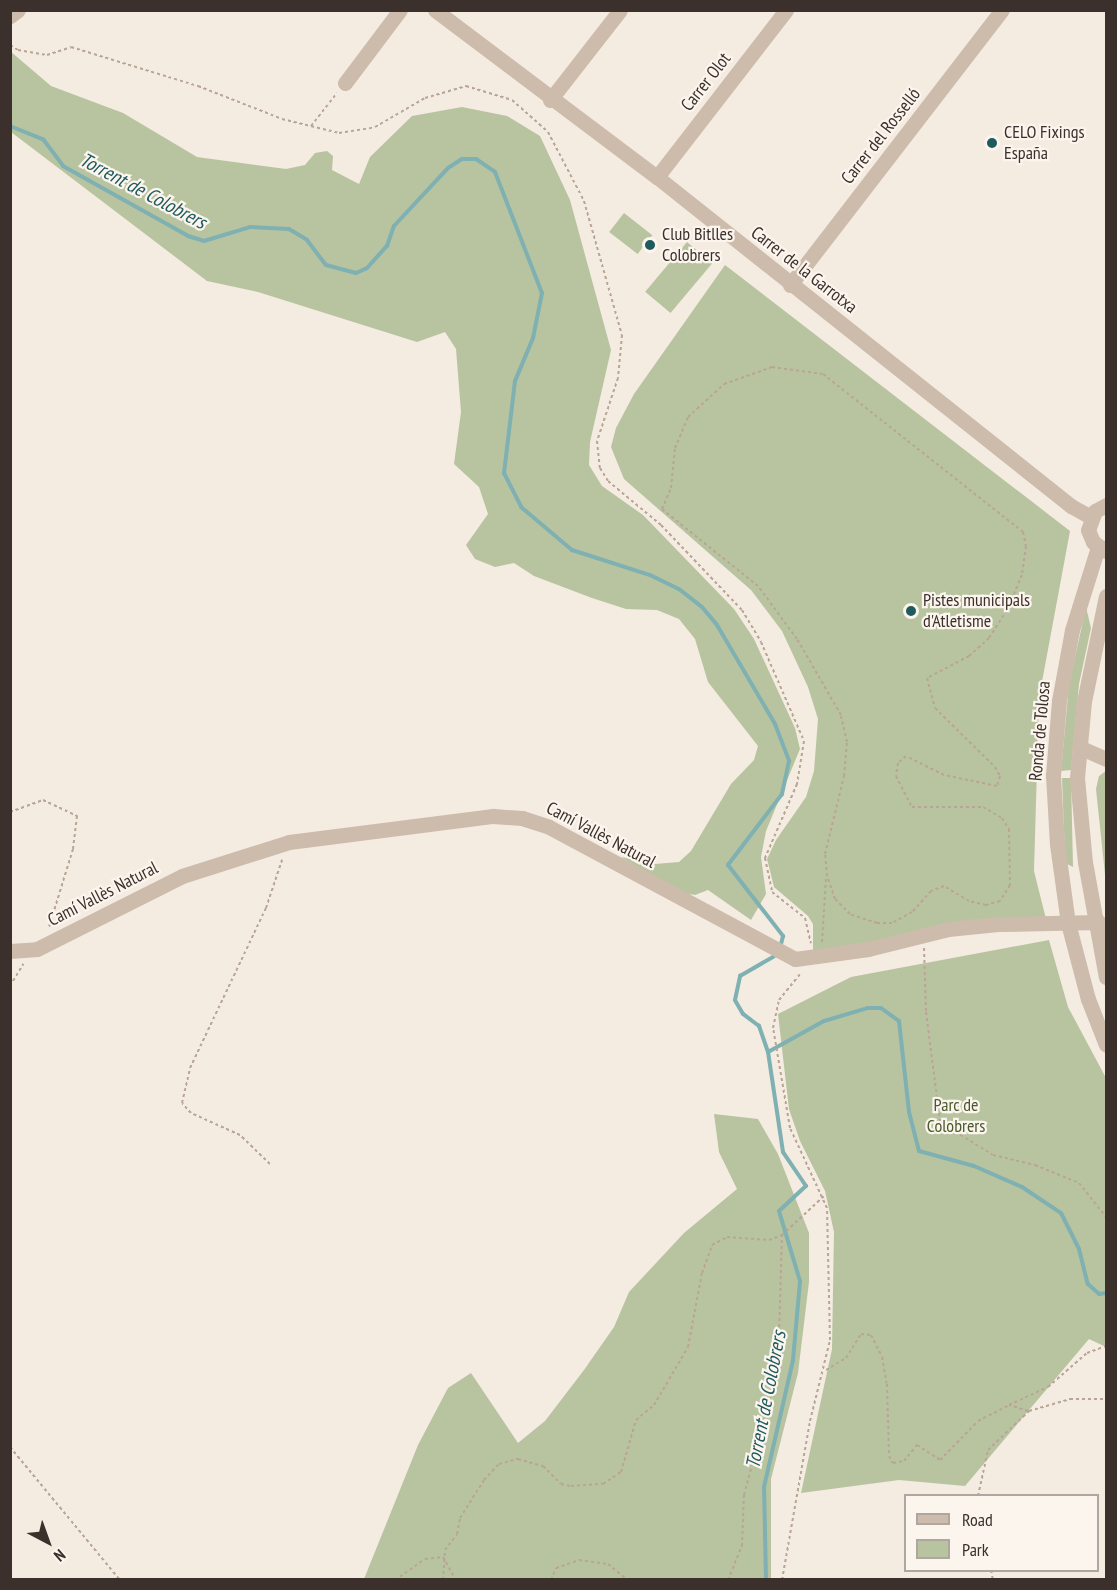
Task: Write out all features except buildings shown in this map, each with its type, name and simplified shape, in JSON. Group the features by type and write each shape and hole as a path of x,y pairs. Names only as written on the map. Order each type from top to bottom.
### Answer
{"street":[{"path":"345,83 400,10"},
{"name":"Carrer de la Garrotxa","path":"435,10 550,100 657,177 790,285 1071,506 1090,517"},
{"path":"550,100 620,10"},
{"name":"Carrer Olot","path":"657,177 786,10"},
{"name":"Carrer del Rosselló","path":"790,285 1002,10"},
{"path":"1102,549 1090,536 1090,517 1107,505"},
{"name":"Ronda de Tolosa","path":"1102,549 1072,630 1059,701 1053,775 1057,844 1068,923 1088,999 1107,1045"},
{"path":"1107,596 1093,649 1079,747 1079,799 1096,922 1107,977"},
{"path":"1079,747 1107,759"},
{"name":"Camí Vallès Natural","path":"10,951 37,948 182,876 289,842 493,816 522,818 549,827 773,950 795,959 998,924 1068,923"},
{"path":"1068,923 1096,922"}],"path":[{"path":"10,45 18,50 46,55 72,47 198,86 282,119 339,133 375,127 425,98 466,86 512,100 548,132 561,151 584,201 622,335 618,378 597,441 600,468 608,480 661,525 742,610 754,627 804,741 797,784 765,858 772,892 798,909 810,928 815,957"},
{"path":"311,126 345,83"},
{"path":"782,1580 810,1420 826,1370 830,1340 831,1256 824,1196 790,1128 773,1028 779,1000 815,957 827,876 828,832 844,776 847,742 841,715 797,639 758,586 671,516 661,504 671,488 675,448 688,417 724,384 772,367 823,374 1023,532 1026,546 1022,575 1007,610 989,638 969,656 927,678 935,708 995,766 1000,776 997,786 944,775 906,756 898,763 896,776 912,807 983,807 1002,818 1009,829 1010,885 1000,900 986,905 969,901 944,886 938,888 912,912 892,923 877,923 850,914 835,899 827,876"},
{"path":"10,812 44,800 77,816 73,849 37,948 10,986"},
{"path":"270,1164 240,1135 191,1113 182,1103 190,1068 266,908 289,842"},
{"path":"923,936 926,1012 940,1122 993,1155 1035,1165 1079,1183 1107,1217"},
{"path":"442,1580 443,1557 457,1534 460,1518 484,1480 499,1464 518,1459 543,1466 561,1484 571,1486 603,1484 621,1472 636,1420 654,1405 688,1347 702,1273 712,1245 727,1237 769,1240 782,1236 824,1196"},
{"path":"728,1580 742,1546 744,1495 778,1370 782,1236"},
{"path":"826,1370 846,1358 861,1334 871,1335 882,1357 886,1384 889,1456 898,1464 917,1444 940,1460 978,1421 1048,1387 1087,1353 1107,1346"},
{"path":"978,1494 988,1450 1029,1411 1070,1399 1107,1399"},
{"path":"1010,1405 1029,1411"},
{"path":"10,1447 120,1580"},
{"path":"395,1580 425,1559 443,1557"},
{"path":"443,1557 456,1580"},
{"path":"550,1580 556,1568 579,1560 608,1564 628,1580"}],"green space":[{"path":"10,51 51,86 123,113 197,157 286,169 305,165 315,153 327,151 333,156 332,170 359,184 370,157 412,116 462,107 507,116 540,136 570,200 611,350 590,442 589,465 602,486 643,515 734,609 754,639 795,728 800,749 766,831 761,857 766,894 751,920 708,890 695,895 678,892 621,857 655,864 679,862 691,851 731,784 754,760 758,746 708,682 695,639 679,619 657,610 626,609 592,598 534,576 514,563 495,567 475,559 466,545 488,514 479,487 454,464 461,412 456,349 445,332 417,342 258,292 207,281 11,132"},
{"path":"624,213 652,235 638,254 609,232"},
{"path":"687,242 712,263 670,313 645,292"},
{"name":"Pistes municipals d'Atletisme","path":"725,265 1070,531 1039,698 1034,871 1047,923 813,952 813,924 808,916 774,887 767,859 776,840 806,797 814,771 818,719 808,687 782,631 751,590 624,479 611,447 616,428 634,394"},
{"path":"1086,607 1091,628 1079,684 1071,770 1061,771 1069,685"},
{"path":"1106,771 1106,884 1096,789 1099,776"},
{"path":"1062,778 1071,778 1073,867 1067,864 1065,858"},
{"name":"Parc de Colobrers","path":"1049,940 1068,1007 1106,1078 1106,1347 1089,1339 965,1486 899,1480 801,1493 832,1349 834,1232 825,1191 800,1141 789,1109 778,1014 851,977"},
{"path":"714,1114 758,1119 778,1154 809,1233 809,1282 798,1373 771,1479 771,1579 364,1579 418,1445 448,1388 471,1373 518,1443 545,1421 584,1370 614,1327 629,1292 684,1233 737,1189 719,1152"}],"waterway":[{"name":"Torrent de Colobrers","path":"10,126 43,139 63,166 188,236 204,241 250,227 289,229 307,240 326,265 356,273 367,268 387,246 394,226 448,168 462,159 476,159 495,172 542,293 533,338 515,381 504,473 521,507 572,550 650,575 679,589 702,607 717,625 775,724 789,761 782,794 728,865 783,936 780,948"},
{"name":"Torrent de Colobrers","path":"766,1580 764,1487 793,1360 800,1281 779,1211 806,1186 783,1152 768,1052 759,1026 743,1014 735,1000 740,976 774,956"},
{"path":"768,1052 824,1021 868,1008 881,1008 899,1021 909,1112 919,1151 974,1166 1022,1187 1061,1213 1079,1249 1088,1284 1099,1294 1106,1293"}],"place":[{"name":"CELO Fixings España","path":"992,143"},
{"name":"Club Bitlles Colobrers","path":"650,245"},
{"name":"Pistes municipals d'Atletisme","path":"911,611"}]}
